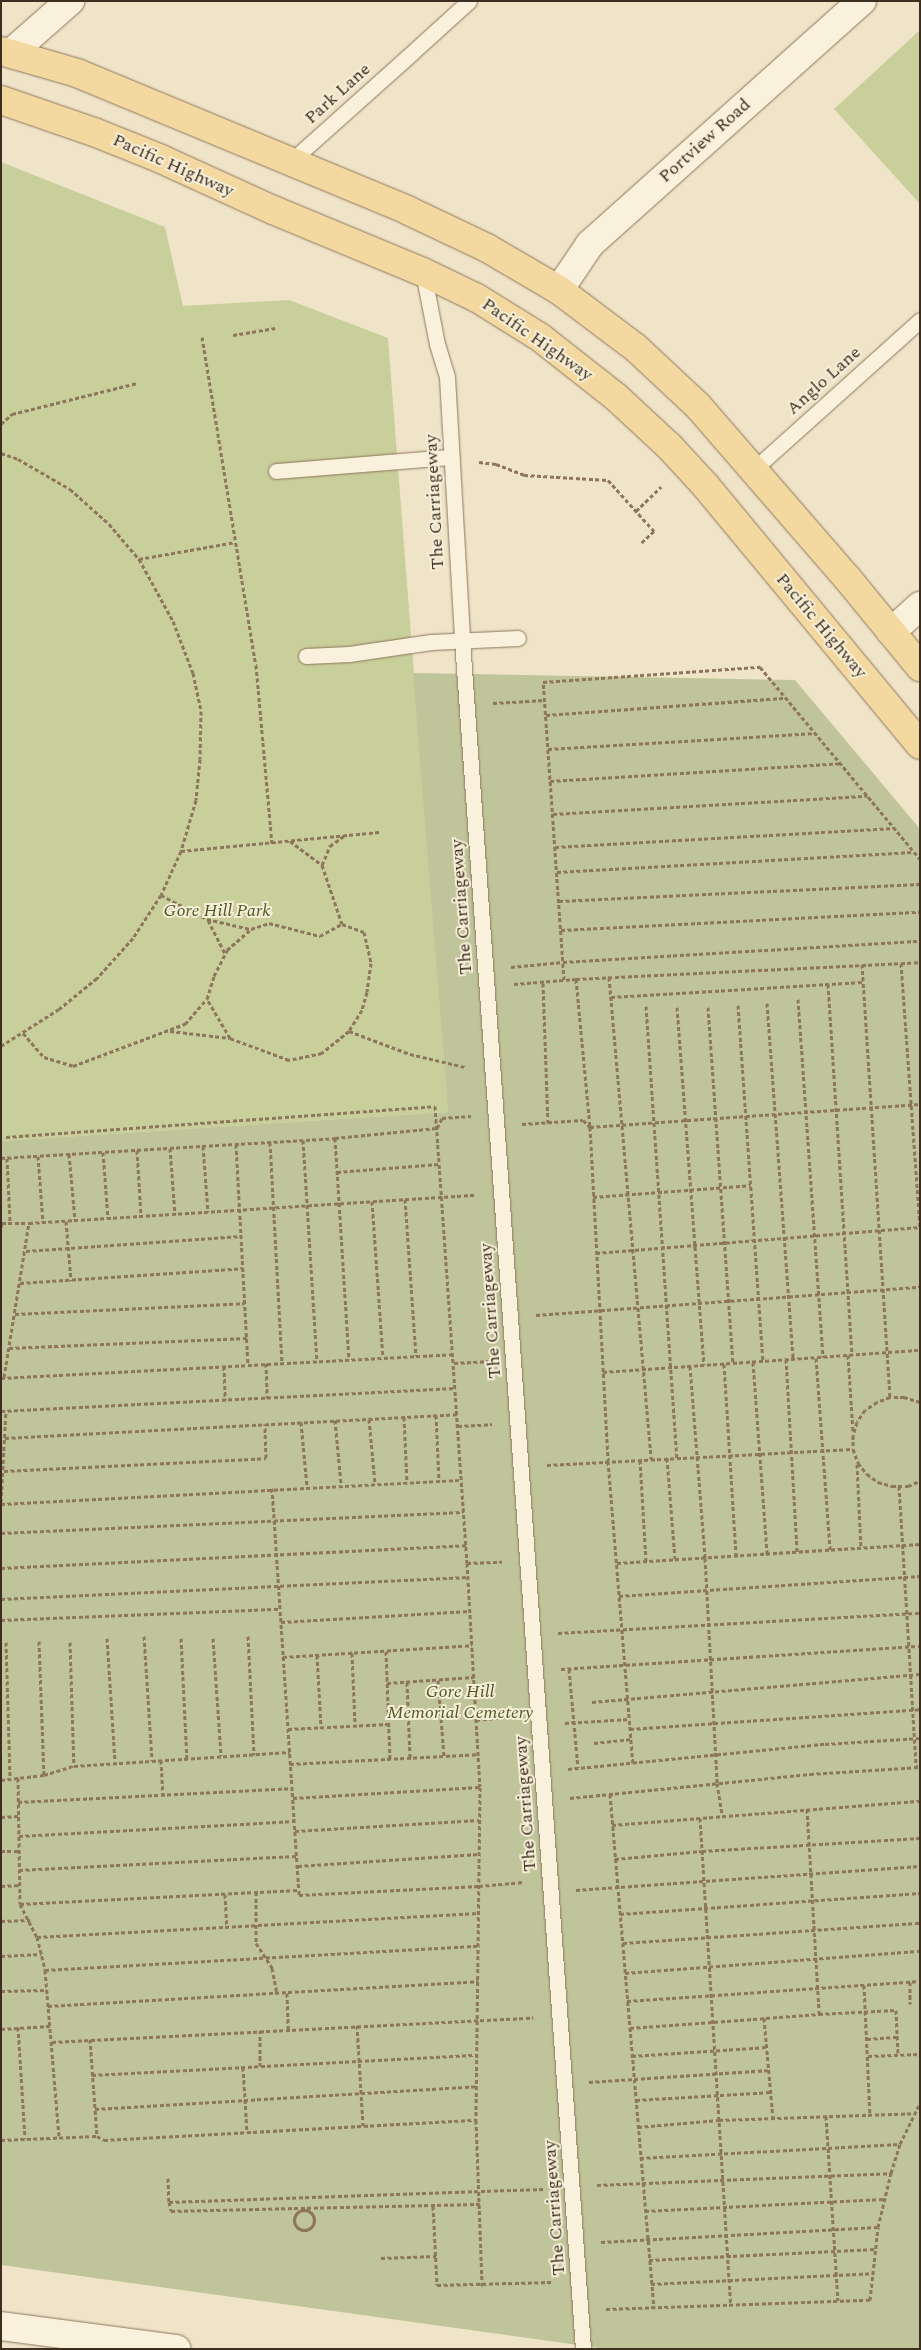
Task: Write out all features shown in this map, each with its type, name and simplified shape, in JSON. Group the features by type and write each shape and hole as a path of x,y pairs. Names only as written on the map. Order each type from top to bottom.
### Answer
{"main road":[{"path":"6,52 77,73 407,210 469,240 559,290 636,348 698,406 848,579 920,667"},
{"name":"Pacific Highway","path":"1,100 119,142 273,210 423,272 477,298 541,338 616,396 669,446 705,485 920,745"}],"street":[{"path":"6,52 70,1"},
{"name":"Portview Road","path":"559,290 590,244 862,1"},
{"path":"891,632 920,606"},
{"path":"1,2326 176,2349"}],"lane":[{"name":"Park Lane","path":"290,162 469,1"},
{"name":"The Carriageway","path":"423,272 437,344 447,377 462,640 583,2349"},
{"name":"Anglo Lane","path":"753,470 920,320"},
{"path":"276,471 451,458"},
{"path":"306,656 349,654 431,642 518,638"}],"path":[{"path":"232,336 275,328"},
{"path":"202,337 256,665 272,843"},
{"path":"1,424 12,414 138,383"},
{"path":"1,453 18,459 70,489 109,524 139,559 173,620 193,673 201,711 200,759 196,800 181,851 161,896 133,938 97,978 59,1009 1,1046"},
{"path":"451,458 496,464 524,475 608,480 654,531 641,542"},
{"path":"636,511 661,487"},
{"path":"139,559 235,542"},
{"path":"564,980 543,682 760,667 817,733 920,859"},
{"path":"546,715 786,698"},
{"path":"467,705 545,700"},
{"path":"548,749 817,733"},
{"path":"550,781 841,763"},
{"path":"553,814 868,796"},
{"path":"555,847 894,828"},
{"path":"181,851 379,832"},
{"path":"322,864 330,846 346,835"},
{"path":"290,841 322,864 342,924"},
{"path":"557,872 914,852"},
{"path":"559,901 920,884"},
{"path":"161,896 207,919 251,929"},
{"path":"561,930 920,912"},
{"path":"207,919 225,953"},
{"path":"24,1033 44,1057 73,1066 185,1024 207,999 225,953 251,929 269,923 320,936 342,924 364,932 371,963 367,992 362,1010 349,1031 322,1053 289,1060 230,1038 169,1031"},
{"path":"485,970 563,962 920,941"},
{"path":"487,986 609,977 920,962"},
{"path":"596,1253 920,1228 901,963"},
{"path":"862,964 870,1108 889,1352 890,1397"},
{"path":"609,977 651,1459"},
{"path":"576,979 590,1126 608,1461 633,1762"},
{"path":"611,997 862,982"},
{"path":"543,983 548,1123"},
{"path":"828,984 844,1234 853,1449 867,1474 878,1482 908,1486 920,1481"},
{"path":"207,999 230,1038"},
{"path":"798,999 823,1357"},
{"path":"767,1003 790,1297 793,1359"},
{"path":"738,1004 763,1361"},
{"path":"646,1006 677,1458"},
{"path":"676,1007 704,1365"},
{"path":"708,1007 732,1363"},
{"path":"349,1031 410,1054 493,1074"},
{"path":"437,1128 442,1118 548,1123 583,1120 590,1126 920,1104"},
{"path":"6,1137 435,1106 456,1388 480,1787 476,2120 482,2286"},
{"path":"1,1158 335,1138 437,1128"},
{"path":"335,1138 349,1359"},
{"path":"302,1140 317,1361"},
{"path":"270,1142 282,1362"},
{"path":"236,1144 248,1364"},
{"path":"203,1146 208,1212"},
{"path":"170,1148 175,1214"},
{"path":"137,1150 140,1216"},
{"path":"103,1152 108,1218"},
{"path":"69,1154 76,1220"},
{"path":"38,1156 43,1222"},
{"path":"7,1158 10,1223"},
{"path":"337,1172 439,1164"},
{"path":"593,1197 751,1185"},
{"path":"1,1227 2,1223 66,1221 501,1193"},
{"path":"405,1199 416,1356"},
{"path":"372,1201 382,1357"},
{"path":"66,1221 71,1281"},
{"path":"29,1223 26,1251 2,1378 453,1354"},
{"path":"26,1251 241,1236"},
{"path":"20,1283 243,1268"},
{"path":"510,1316 920,1287"},
{"path":"15,1314 245,1304"},
{"path":"9,1348 247,1338"},
{"path":"603,1372 920,1350"},
{"path":"816,1358 830,1550"},
{"path":"786,1359 797,1552"},
{"path":"454,1364 513,1360"},
{"path":"753,1362 767,1554"},
{"path":"266,1363 267,1398"},
{"path":"724,1364 736,1556"},
{"path":"224,1366 225,1400"},
{"path":"690,1366 705,1558 717,1783 722,1816"},
{"path":"1,1411 456,1388"},
{"path":"853,1434 857,1422 865,1410 876,1402 890,1397 904,1397 920,1402"},
{"path":"6,1411 1,1503 341,1484 462,1480"},
{"path":"5,1438 457,1414"},
{"path":"436,1415 439,1480"},
{"path":"404,1417 407,1482"},
{"path":"369,1419 375,1484"},
{"path":"335,1420 341,1484"},
{"path":"301,1422 307,1487"},
{"path":"458,1426 518,1423"},
{"path":"4,1471 266,1458 264,1424"},
{"path":"521,1466 853,1449"},
{"path":"667,1458 675,1559"},
{"path":"857,1459 861,1548"},
{"path":"640,1460 646,1561"},
{"path":"544,1800 717,1783 918,1767 914,1738 899,1486"},
{"path":"272,1488 299,1895 479,1886 550,1885 618,1887 920,1866"},
{"path":"1,1534 464,1512"},
{"path":"616,1563 920,1544"},
{"path":"1,1568 466,1546"},
{"path":"467,1563 527,1561"},
{"path":"619,1596 920,1576"},
{"path":"1,1599 468,1578"},
{"path":"1,1620 280,1609"},
{"path":"281,1622 470,1611"},
{"path":"532,1634 920,1613"},
{"path":"144,1636 152,1761"},
{"path":"248,1636 254,1755"},
{"path":"107,1638 115,1762"},
{"path":"181,1638 186,1759"},
{"path":"213,1638 221,1756"},
{"path":"39,1641 44,1775"},
{"path":"6,1642 10,1779"},
{"path":"70,1642 74,1766"},
{"path":"283,1657 472,1645"},
{"path":"535,1671 920,1646"},
{"path":"386,1651 390,1759"},
{"path":"352,1653 355,1726"},
{"path":"317,1655 321,1727"},
{"path":"569,1668 578,1768"},
{"path":"592,1702 920,1674"},
{"path":"387,1683 474,1677"},
{"path":"438,1680 444,1756"},
{"path":"407,1682 410,1758"},
{"path":"630,1729 920,1709"},
{"path":"476,1720 538,1719 574,1722 630,1719"},
{"path":"288,1729 389,1724"},
{"path":"542,1771 920,1738"},
{"path":"594,1743 631,1739"},
{"path":"1,1780 44,1775 74,1766 115,1762 290,1752"},
{"path":"290,1764 478,1754"},
{"path":"161,1760 163,1794"},
{"path":"18,1778 20,1904 30,1920 37,1937 45,1970 59,2138"},
{"path":"293,1798 480,1787"},
{"path":"18,1802 292,1788"},
{"path":"610,1794 654,2308"},
{"path":"612,1825 920,1801"},
{"path":"807,1809 819,2014"},
{"path":"1,1817 19,1816"},
{"path":"700,1818 731,2305"},
{"path":"295,1832 480,1820"},
{"path":"19,1836 295,1821"},
{"path":"615,1859 702,1851 920,1838"},
{"path":"1,1851 19,1851"},
{"path":"298,1866 479,1854"},
{"path":"19,1870 297,1856"},
{"path":"1,1886 20,1885"},
{"path":"20,1904 299,1890"},
{"path":"256,1892 256,1943 272,1968 277,1993"},
{"path":"620,1914 920,1893"},
{"path":"225,1894 227,1927"},
{"path":"37,1937 479,1913"},
{"path":"1,1921 30,1920"},
{"path":"623,1943 920,1923"},
{"path":"45,1970 478,1946"},
{"path":"625,1973 709,1965 920,1951"},
{"path":"1,1956 41,1954"},
{"path":"48,2006 478,1981"},
{"path":"627,2001 920,1981"},
{"path":"910,1982 910,2004"},
{"path":"864,1985 870,2115"},
{"path":"1,1991 47,1990"},
{"path":"287,1993 288,2029"},
{"path":"630,2028 896,2010 898,2055"},
{"path":"52,2042 357,2025 560,2017"},
{"path":"764,2018 773,2118"},
{"path":"357,2025 363,2126"},
{"path":"1,2029 50,2026"},
{"path":"18,2028 25,2140"},
{"path":"260,2030 260,2066"},
{"path":"867,2039 898,2038"},
{"path":"90,2040 97,2136"},
{"path":"632,2056 766,2047"},
{"path":"868,2056 920,2054"},
{"path":"92,2075 477,2055"},
{"path":"243,2067 247,2132"},
{"path":"565,2084 768,2070"},
{"path":"95,2109 477,2086"},
{"path":"636,2100 770,2092"},
{"path":"580,2310 870,2300 878,2227 884,2199 900,2144 920,2103"},
{"path":"638,2127 719,2120 915,2114"},
{"path":"826,2116 838,2301"},
{"path":"1,2140 97,2136 104,2140 476,2120"},
{"path":"640,2158 721,2152 900,2144"},
{"path":"170,2202 891,2173"},
{"path":"168,2178 171,2211 480,2204"},
{"path":"645,2211 884,2199"},
{"path":"434,2206 437,2285 482,2286 578,2281"},
{"path":"305,2208 315,2218 311,2228 305,2230 296,2226 294,2220 296,2214 305,2208"},
{"path":"576,2243 878,2227"},
{"path":"649,2260 876,2249"},
{"path":"381,2258 436,2256"},
{"path":"651,2284 873,2273"}],"green space":[{"path":"920,30 920,204 834,109"},
{"name":"Gore Hill Park","path":"1,162 165,227 183,306 289,300 388,338 448,1112 1,1141"},
{"name":"Gore Hill Memorial Cemetery","path":"413,673 795,680 920,829 920,2349 607,2349 1,2265 1,1141 448,1112"}]}
